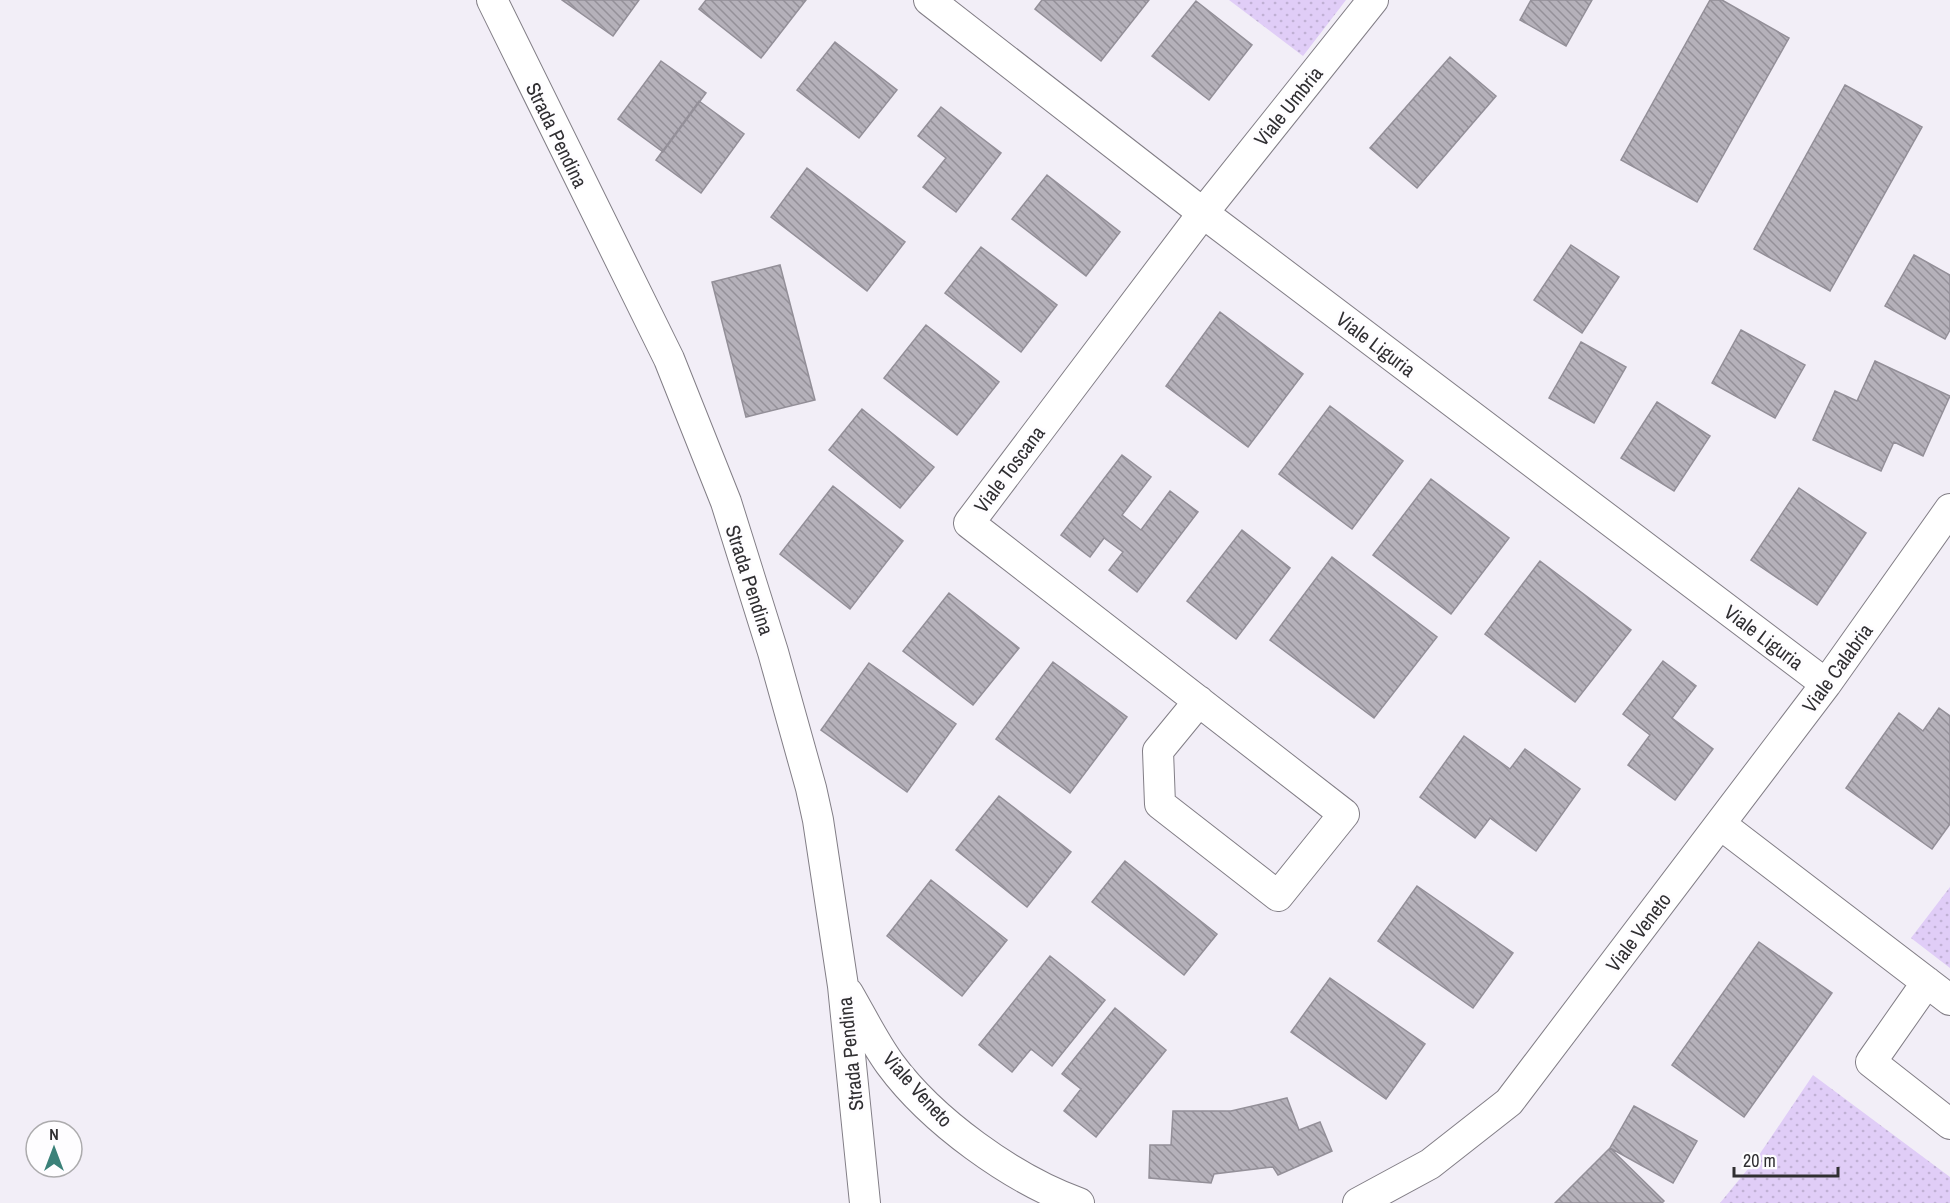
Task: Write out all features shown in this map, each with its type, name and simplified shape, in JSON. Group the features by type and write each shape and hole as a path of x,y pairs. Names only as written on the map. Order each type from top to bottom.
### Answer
{"street":[{"name":"Strada Pendina","path":"492,0 669,359 726,502 773,652 818,820 843,986 865,1203"},
{"name":"Viale Liguria","path":"929,0 1203,213 1826,684"},
{"name":"Viale Umbria","path":"1203,213 1373,0"},
{"name":"Viale Toscana","path":"1199,701 1158,751 1160,804 1278,896 1344,813 969,523 1203,213"},
{"name":"Viale Calabria","path":"1720,824 1826,684 1950,509"},
{"name":"Viale Veneto","path":"1358,1203 1430,1164 1509,1102 1720,824"},
{"path":"1720,824 1950,1000"},
{"path":"1927,982 1871,1062 1950,1124"},
{"name":"Viale Veneto","path":"843,986 891,1064 943,1122 1030,1183 1079,1203"}],"shaded area":[{"path":"1229,0 1346,0 1303,56"},
{"path":"1950,887 1950,968 1911,938"},
{"path":"1813,1075 1950,1177 1950,1203 1720,1203 1757,1158"}],"building":[{"path":"562,0 639,0 613,36"},
{"path":"706,0 806,0 761,58 699,9"},
{"path":"1042,0 1149,0 1101,61 1035,9"},
{"path":"1531,0 1592,0 1566,46 1520,20"},
{"path":"1710,0 1722,0 1789,38 1697,202 1621,160"},
{"path":"1196,1 1252,45 1209,100 1152,56"},
{"path":"835,42 897,90 859,138 797,90"},
{"path":"1450,57 1496,96 1417,188 1370,148"},
{"path":"661,61 706,93 663,152 618,119"},
{"path":"1845,85 1922,127 1830,291 1754,249"},
{"path":"699,101 744,134 701,193 656,160"},
{"path":"941,107 1001,153 956,212 923,187 946,158 918,136"},
{"path":"807,168 905,242 867,291 771,217"},
{"path":"1047,175 1120,232 1086,276 1012,219"},
{"path":"1571,245 1619,277 1582,333 1534,300"},
{"path":"981,247 1057,305 1021,352 945,293"},
{"path":"1914,255 1950,275 1950,330 1945,339 1885,306"},
{"path":"780,265 815,400 746,417 712,282"},
{"path":"1220,312 1303,374 1248,447 1166,386"},
{"path":"926,325 999,382 957,435 884,378"},
{"path":"1741,330 1805,365 1775,418 1712,383"},
{"path":"1581,342 1626,367 1594,423 1549,398"},
{"path":"1875,361 1950,396 1923,456 1894,442 1881,471 1813,440 1835,391 1857,401"},
{"path":"1657,402 1710,436 1674,491 1621,458"},
{"path":"1330,406 1403,461 1352,529 1279,474"},
{"path":"862,409 934,467 900,508 829,450"},
{"path":"1122,455 1151,477 1122,515 1141,530 1170,491 1198,512 1137,592 1109,570 1123,552 1104,538 1090,557 1061,535"},
{"path":"1431,479 1509,538 1451,614 1373,555"},
{"path":"833,486 903,541 850,609 780,554"},
{"path":"1799,488 1866,533 1817,605 1751,560"},
{"path":"1242,530 1290,568 1236,639 1187,601"},
{"path":"1332,557 1437,637 1374,718 1270,640"},
{"path":"1540,561 1631,630 1575,702 1485,634"},
{"path":"949,593 1019,648 973,705 903,651"},
{"path":"1663,661 1696,686 1672,718 1713,749 1675,800 1628,765 1650,735 1623,714"},
{"path":"1053,662 1127,717 1070,793 996,739"},
{"path":"869,663 956,724 907,792 821,730"},
{"path":"1939,708 1950,716 1950,824 1932,849 1846,788 1899,713 1923,731"},
{"path":"1464,736 1510,769 1525,749 1580,789 1536,851 1490,818 1475,838 1420,797"},
{"path":"999,796 1071,852 1027,907 956,850"},
{"path":"1125,861 1217,934 1184,975 1092,902"},
{"path":"931,880 1007,940 962,996 887,936"},
{"path":"1417,886 1513,953 1473,1008 1378,941"},
{"path":"1759,942 1832,993 1744,1117 1672,1065"},
{"path":"1050,956 1105,1000 1052,1066 1031,1049 1012,1072 979,1045"},
{"path":"1330,978 1425,1044 1386,1099 1291,1032"},
{"path":"1115,1008 1166,1050 1096,1137 1064,1111 1081,1089 1062,1074"},
{"path":"1287,1098 1299,1130 1320,1122 1332,1151 1278,1175 1273,1167 1214,1174 1211,1183 1149,1178 1150,1145 1171,1145 1173,1111 1231,1111"},
{"path":"1634,1106 1697,1141 1673,1183 1610,1148"},
{"path":"1610,1148 1664,1201 1662,1203 1555,1203"}]}
